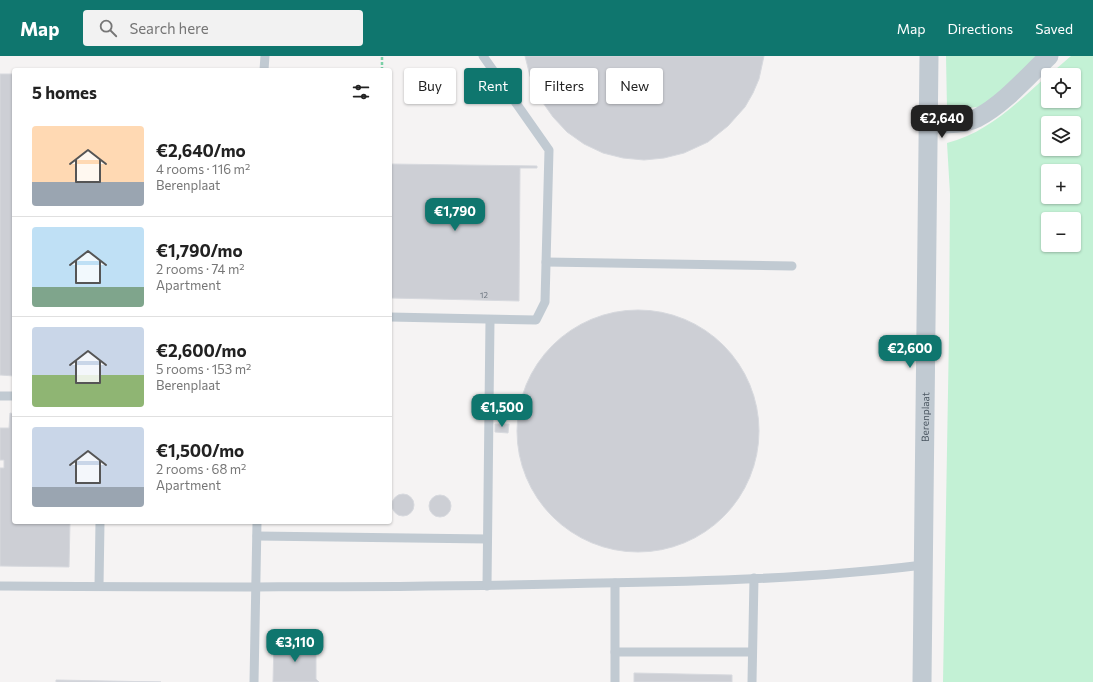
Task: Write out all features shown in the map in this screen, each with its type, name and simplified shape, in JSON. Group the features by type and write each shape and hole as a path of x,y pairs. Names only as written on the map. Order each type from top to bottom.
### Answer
{"street":[{"name":"Berenplaat","path":"922,682 929,56"},
{"path":"929,124 956,124 976,119 995,107 1049,56"}],"lane":[{"path":"264,68 265,56"},
{"path":"392,317 536,320 545,302 549,150 483,56"},
{"path":"546,262 792,266"},
{"path":"487,586 490,320"},
{"path":"0,396 12,396"},
{"path":"99,586 100,524"},
{"path":"254,682 257,524"},
{"path":"257,536 487,540"},
{"path":"0,586 487,586 615,583 857,573 923,564"},
{"path":"752,682 754,578"},
{"path":"615,583 615,682"},
{"path":"615,652 752,652"}],"path":[{"path":"382,56 382,68"}],"green space":[{"path":"946,56 1036,56 1013,83 980,107 947,109"},
{"path":"1071,56 1093,56 1093,682 943,682 949,334 950,194 947,143 975,132 1001,116 1041,81 1041,108 1081,108 1081,68 1057,68"}],"building":[{"path":"525,56 764,56 759,79 753,93 745,107 728,126 708,142 684,153 664,158 644,160 623,158 603,153 584,144 567,132 553,117 544,104 598,104 598,68 530,68 530,76"},
{"path":"0,74 12,74 12,376 0,375"},
{"path":"392,164 537,166 537,168 520,168 519,301 392,298"},
{"path":"638,310 662,313 684,320 705,331 723,346 738,364 749,385 756,407 759,431 756,455 749,477 738,498 723,516 705,531 684,542 662,549 638,552 614,549 592,542 571,531 553,516 538,498 527,477 520,455 517,431 520,407 527,385 538,364 553,346 571,331 592,320 614,313"},
{"path":"10,413 12,414 12,524 70,524 69,567 0,566 0,468 4,468 4,460 0,460 0,428 9,428"},
{"path":"495,424 509,424 508,433 495,432"},
{"path":"403,494 411,497 414,505 411,513 403,516 395,513 392,505 395,497"},
{"path":"440,495 448,498 451,506 448,514 440,517 432,514 429,506 432,498"},
{"path":"274,643 316,644 316,679 319,682 273,682"},
{"path":"634,673 732,675 732,682 634,682"},
{"path":"56,680 161,682 56,682"}]}
